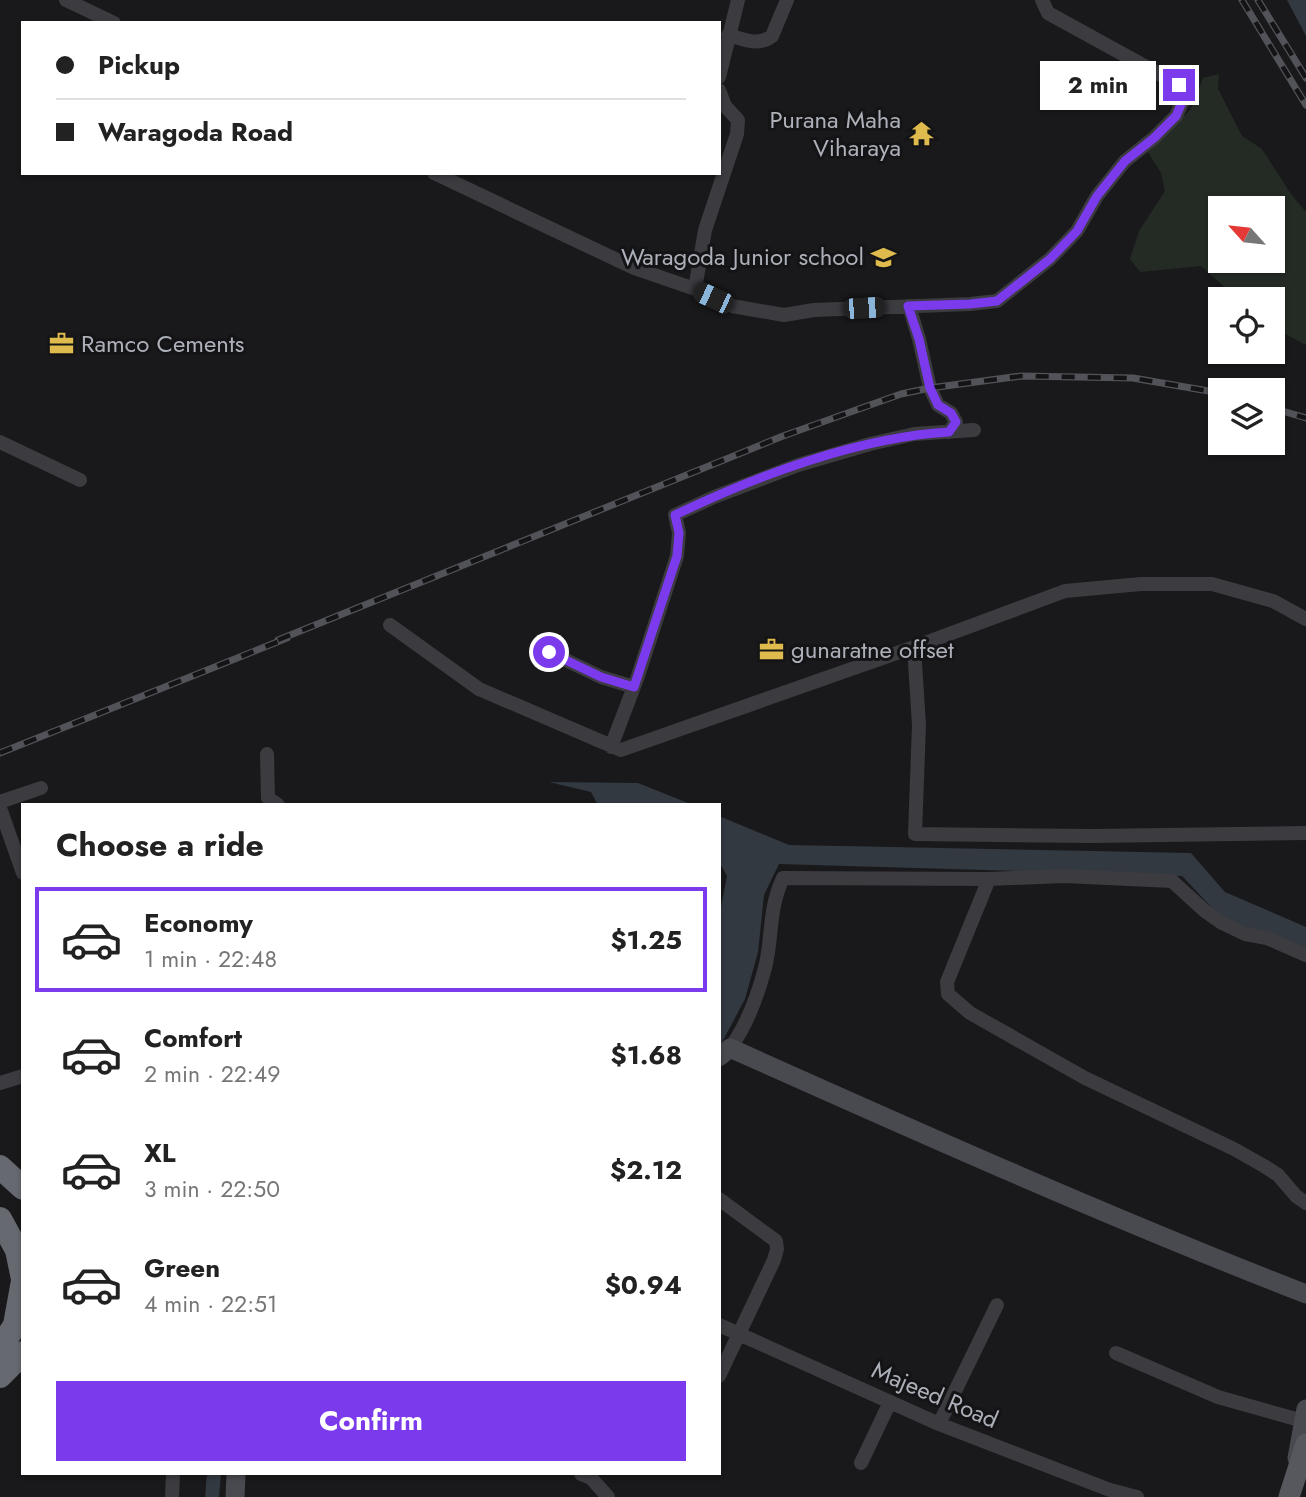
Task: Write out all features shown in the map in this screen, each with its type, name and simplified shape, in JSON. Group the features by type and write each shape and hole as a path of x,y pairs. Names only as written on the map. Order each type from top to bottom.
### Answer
{"highway":[{"path":"0,1167 21,1186"},
{"path":"0,1219 17,1250 21,1270"},
{"path":"0,1349 15,1325 21,1291"},
{"path":"0,1376 21,1355"}],"main road":[{"path":"1292,1487 1306,1444"}],"street":[{"path":"66,0 110,21"},
{"path":"721,67 738,0"},
{"path":"728,35 758,43 767,40 772,36 787,0"},
{"path":"438,175 634,268 695,289 732,306 784,314 814,310 997,301 1050,259 1077,231 1097,196 1125,161 1176,116 1183,100 1179,85 1048,13 1042,0"},
{"path":"695,289 705,230 737,134 738,120 725,106 721,95"},
{"path":"908,306 930,388 938,405 951,413 956,422 949,432"},
{"path":"611,747 634,687 677,556 679,533 675,515 714,497 798,466 914,434 974,430"},
{"path":"0,442 80,480"},
{"path":"390,625 478,689 621,750 1065,591 1142,584 1212,584 1273,601 1306,619"},
{"path":"914,647 919,724 915,834 1092,836 1306,833"},
{"path":"549,652 601,677 634,687"},
{"path":"267,754 268,799 275,803"},
{"path":"0,802 41,788"},
{"path":"0,808 21,867"},
{"path":"1306,955 1222,923 1172,881 1064,876 989,879 783,878 775,897 765,967 750,1009 724,1053 1306,1294"},
{"path":"989,879 947,982 948,994 970,1013 1085,1078 1264,1166 1278,1175 1296,1196 1306,1203"},
{"path":"0,1083 21,1077"},
{"path":"721,1200 776,1241 777,1248 774,1260 721,1371"},
{"path":"939,1424 998,1305"},
{"name":"Majeed Road","path":"721,1326 939,1424 1110,1490 1137,1497"},
{"path":"1116,1353 1218,1397 1305,1415 1292,1487"},
{"path":"861,1463 890,1402"},
{"path":"1292,1487 1306,1454"},
{"path":"172,1497 173,1475"},
{"path":"234,1497 236,1475"},
{"path":"584,1475 591,1478 608,1497"}],"shaded area":[{"path":"1287,0 1306,0 1306,36"},
{"path":"1219,74 1218,89 1242,136 1262,149 1306,212 1306,345 1285,334 1285,287 1225,287 1209,273 1285,273 1285,196 1208,196 1208,272 1201,266 1140,272 1130,259 1139,231 1165,191 1161,173 1148,152 1191,109 1203,78"},
{"path":"549,782 638,783 688,803 597,803 591,792"},
{"path":"721,817 789,845 1191,853 1225,892 1306,927 1306,949 1238,924 1216,912 1182,876 779,864 764,895 758,952 745,999 721,1044 721,907 727,876 721,866"}],"waterway":[{"path":"212,1497 214,1475"}],"railway":[{"path":"1242,0 1306,105"},
{"path":"1258,0 1306,78"},
{"path":"278,640 783,436 901,394 1021,376 1133,378 1208,391"},
{"path":"1285,412 1306,418"},
{"path":"0,753 287,638"}],"place":[{"name":"Purana Maha Viharaya","path":"921,134"},
{"name":"Waragoda Junior school","path":"884,257"},
{"name":"Ramco Cements","path":"61,344"},
{"name":"gunaratne offset","path":"771,650"}],"route":[{"path":"549,652 601,677 634,687 677,556 679,533 675,515 714,497 798,466 870,444 914,434 949,432 956,422 951,413 938,405 930,388 917,331 908,306 997,301 1050,259 1077,231 1097,196 1125,161 1176,116 1183,100 1179,85"}]}
